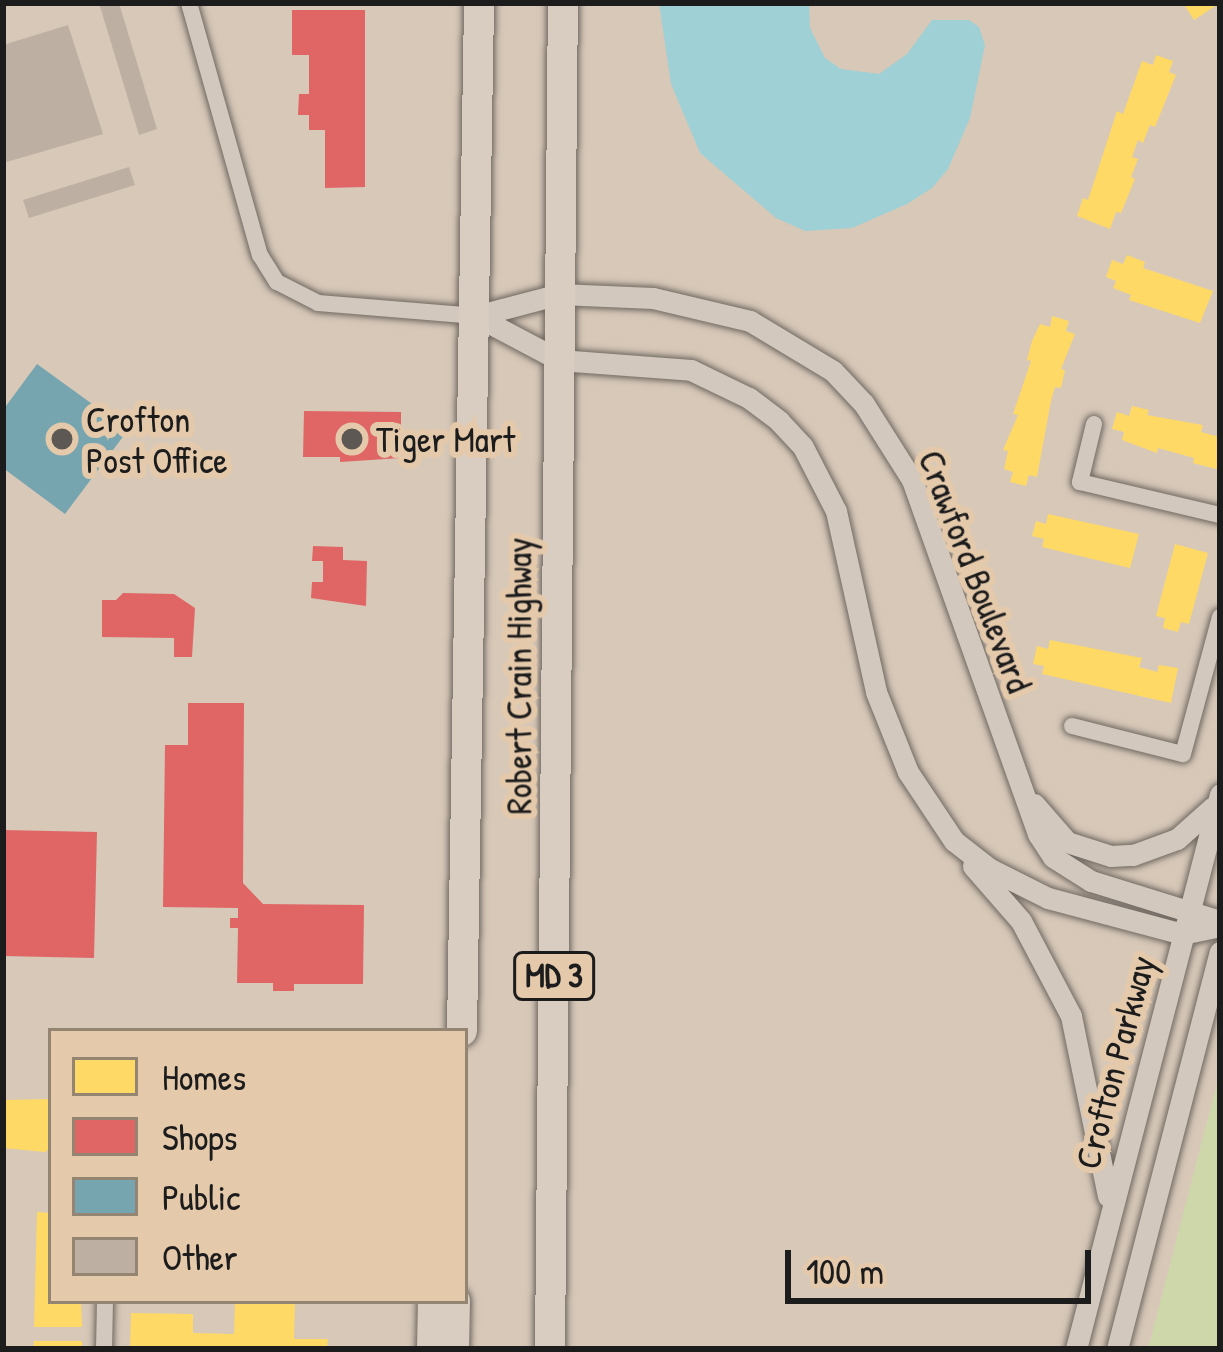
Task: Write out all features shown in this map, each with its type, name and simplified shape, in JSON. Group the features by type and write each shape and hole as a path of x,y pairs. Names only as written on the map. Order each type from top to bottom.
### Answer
{"highway":[{"name":"Robert Crain Highway","path":"462,1028 479,3"},
{"name":"Robert Crain Highway","path":"550,1349 563,3"},
{"path":"432,1349 433,1304"},
{"path":"454,1304 454,1349"}],"street":[{"path":"189,3 260,255 277,282 318,303 476,316"},
{"name":"Crawford Boulevard","path":"476,316 560,293 653,298 750,321 796,345 864,404 912,480 1038,834 1072,872 1190,907 1220,923"},
{"name":"Crawford Boulevard","path":"476,316 559,360 651,363 691,370 749,398 803,447 836,511 876,692 908,772 954,841 990,869 1048,898 1183,934 1220,923"},
{"path":"1094,424 1080,482 1220,515"},
{"path":"1072,726 1183,754 1220,617"},
{"path":"1019,781 1066,842 1111,856 1133,855 1178,839 1219,798"},
{"name":"Crofton Parkway","path":"1076,1349 1219,798"},
{"path":"954,841 1021,921 1057,982 1083,1054 1110,1208"},
{"name":"Crofton Parkway","path":"1118,1349 1220,952"},
{"path":"104,1304 104,1349"}],"green space":[{"path":"1220,1072 1220,1349 1148,1349"}],"water":[{"path":"659,3 809,3 810,28 825,58 841,69 879,74 907,54 932,20 969,20 979,27 985,45 970,118 948,169 932,188 907,204 852,228 805,231 776,218 700,153 671,84"}],"building: Homes":[{"path":"1183,3 1220,3 1194,20"},
{"path":"1156,55 1173,61 1169,72 1176,75 1155,127 1150,125 1143,143 1138,140 1132,157 1138,159 1131,177 1135,179 1110,229 1077,216 1083,198 1088,200 1117,111 1123,114 1142,61 1153,65"},
{"path":"1127,255 1145,262 1143,268 1213,291 1200,323 1129,300 1131,295 1113,288 1116,281 1106,277 1112,260 1123,264"},
{"path":"1052,316 1069,321 1066,331 1075,334 1061,369 1065,370 1061,388 1055,387 1051,401 1037,477 1029,475 1026,486 1010,482 1013,472 1004,469 1008,451 1003,450 1018,415 1013,414 1031,361 1027,360 1032,341 1040,324 1050,327"},
{"path":"1132,406 1149,410 1147,415 1203,425 1201,432 1220,437 1220,470 1193,463 1194,458 1158,448 1157,453 1122,440 1124,432 1112,429 1117,412 1129,416"},
{"path":"1048,514 1139,534 1130,568 1042,547 1044,539 1032,536 1036,521 1046,524"},
{"path":"1175,544 1208,553 1189,624 1181,622 1178,632 1163,628 1165,618 1156,616"},
{"path":"1050,640 1142,658 1139,667 1157,672 1159,665 1178,668 1171,703 1042,674 1044,666 1033,664 1037,646 1048,649"},
{"path":"48,1099 48,1150 3,1148 3,1100"},
{"path":"37,1212 48,1213 48,1304 81,1304 82,1327 34,1327"},
{"path":"235,1304 295,1304 294,1339 328,1339 327,1349 130,1349 131,1313 193,1314 193,1333 234,1334"},
{"path":"34,1341 82,1341 82,1349 33,1349"}],"building: Shops":[{"path":"292,10 365,10 365,187 325,188 325,130 309,130 309,115 298,115 299,94 309,94 309,55 292,55"},
{"path":"304,411 401,412 401,458 340,462 340,457 303,457"},
{"path":"313,546 343,547 343,560 367,561 366,606 311,598 312,582 323,582 323,561 312,561"},
{"path":"123,593 174,594 195,608 192,657 174,657 174,638 102,637 102,600 116,600"},
{"path":"188,703 244,703 243,883 263,904 364,905 363,984 294,984 294,991 273,991 273,983 237,983 238,928 230,928 230,918 238,918 238,908 163,907 165,745 188,745"},
{"path":"3,830 97,832 94,958 3,956"}],"building: Public":[{"name":"Crofton Post Office","path":"37,364 128,430 65,514 3,468 3,410"}],"building: Other":[{"path":"99,3 119,3 157,129 139,135"},
{"path":"68,25 103,134 3,163 3,45"},
{"path":"129,167 135,185 29,218 23,200"}],"place":[{"name":"Crofton Post Office","path":"62,439"},
{"name":"Tiger Mart","path":"352,439"}]}
